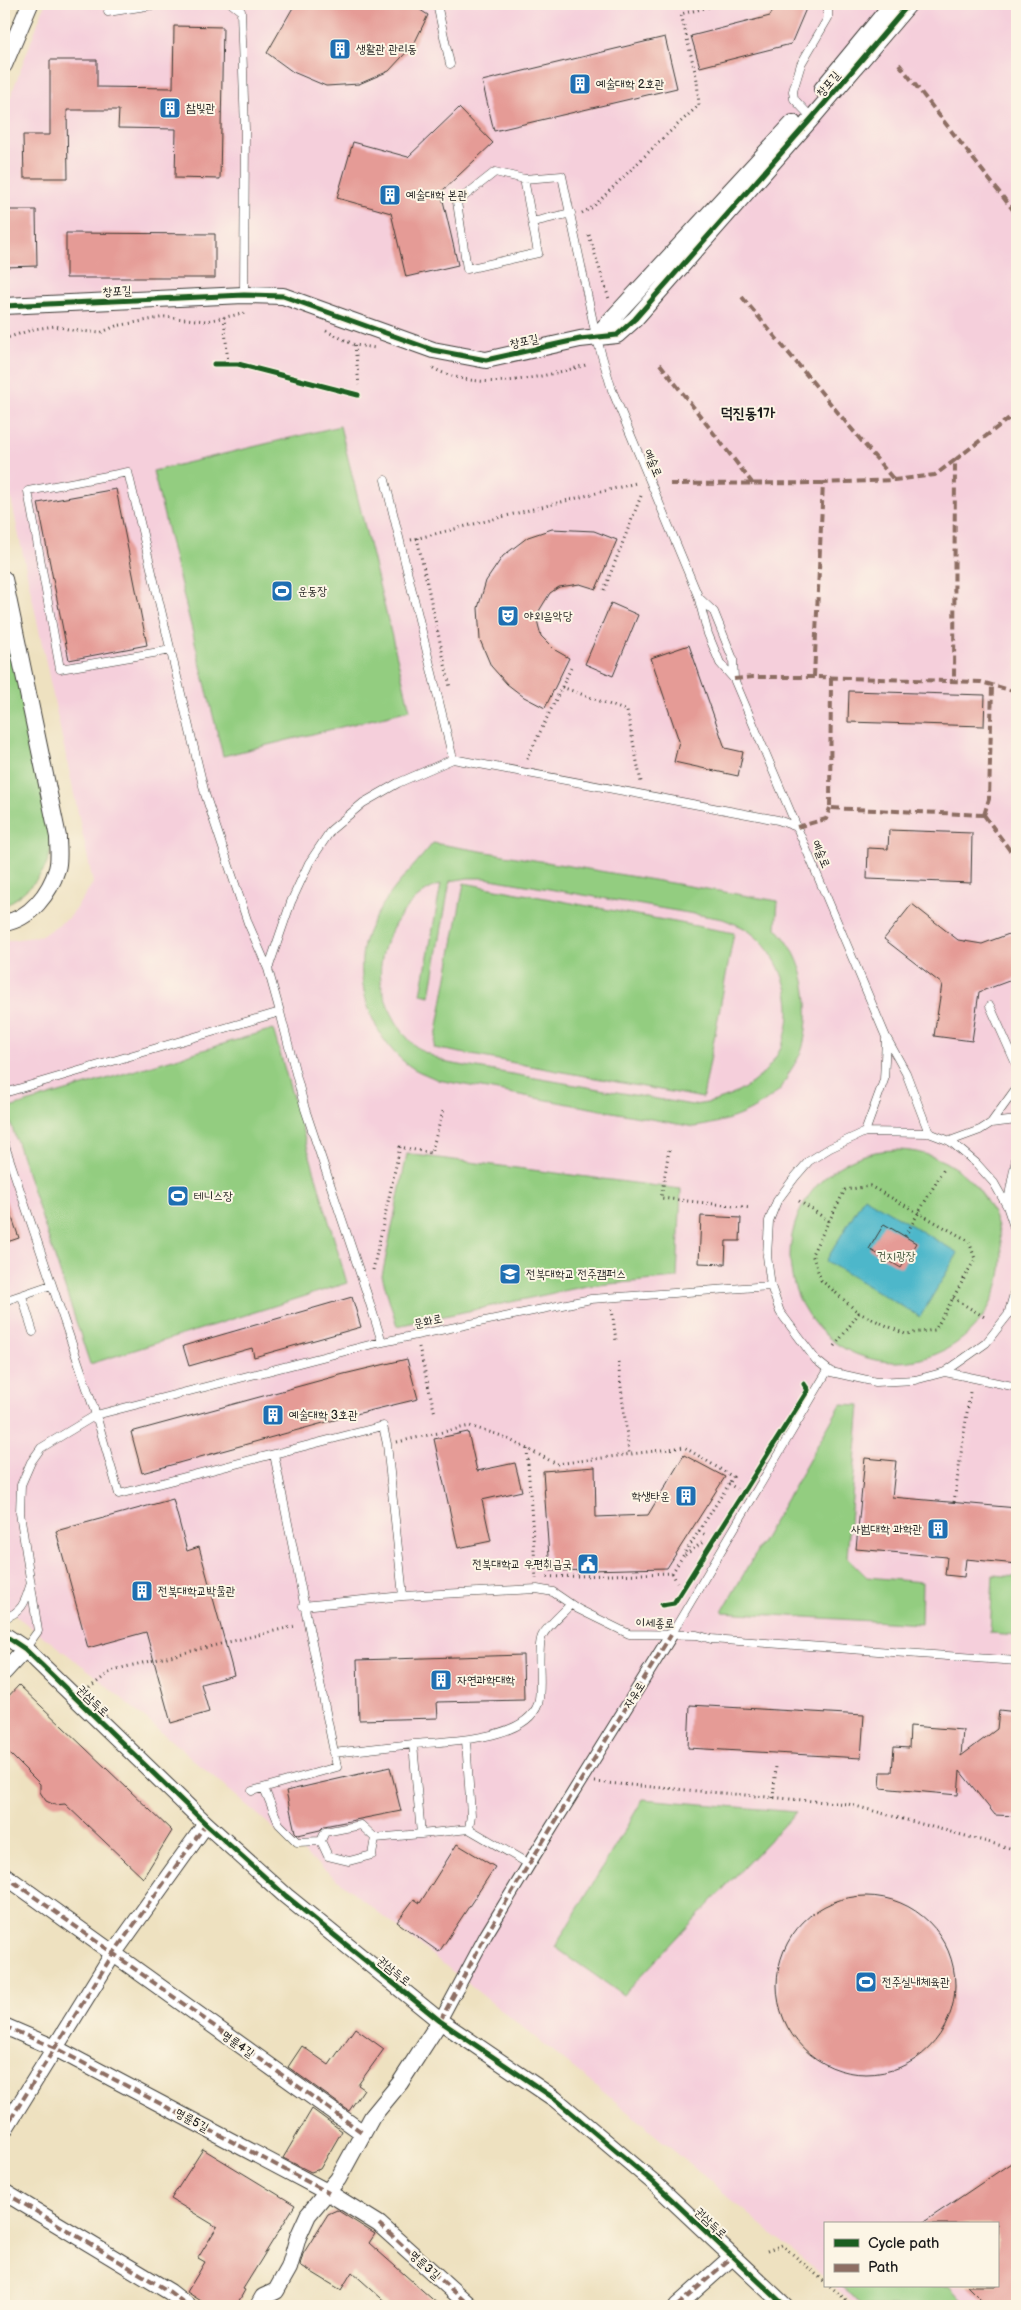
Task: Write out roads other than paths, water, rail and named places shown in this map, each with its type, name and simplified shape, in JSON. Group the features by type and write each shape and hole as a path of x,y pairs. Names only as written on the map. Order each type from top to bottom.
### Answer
{"street":[{"path":"4,65 30,4"},
{"name":"창포길","path":"809,114 892,4"},
{"name":"창포길","path":"4,306 244,295 283,296 433,350 486,360 596,336 617,335 635,319 809,114 909,4"},
{"path":"4,580 58,837 58,868 47,893 30,911 11,922 4,923"},
{"name":"권삼득로","path":"4,1635 25,1649 206,1824 286,1896 440,2021 555,2099 652,2181 785,2306"},
{"name":"자유로","path":"440,2021 482,1943 529,1864 671,1635"},
{"path":"4,1672 25,1649"},
{"path":"4,2130 113,1954 206,1824"},
{"path":"4,1875 113,1954"},
{"name":"명륜4길","path":"113,1954 363,2133"},
{"path":"258,2306 263,2297 276,2291 289,2268 298,2237 308,2215 328,2193 363,2133 440,2021"},
{"name":"명륜5길","path":"4,2026 55,2048 328,2193"},
{"path":"4,2192 170,2292 188,2306"},
{"name":"명륜3길","path":"328,2193 380,2224 470,2306"},
{"path":"678,2306 732,2257"}],"lane":[{"path":"113,4 108,12 158,4"},
{"path":"232,4 241,11 245,130 244,295"},
{"path":"437,4 450,64"},
{"path":"809,114 794,99 793,91 801,64 828,18 828,4"},
{"path":"495,172 524,179 538,253 467,269 458,202 495,172"},
{"name":"예술로","path":"524,179 562,176 596,336 615,398 698,596 708,634 720,663 734,679 886,1037 906,1073 929,1133"},
{"path":"533,222 571,213"},
{"path":"171,650 60,669 28,491 128,472 171,650 205,794 248,923 268,969 305,1109 382,1342"},
{"path":"385,480 453,759"},
{"name":"예술로","path":"698,596 714,612 733,659 734,679"},
{"path":"268,969 291,902 309,863 331,830 363,802 398,783 453,759 778,820 797,827"},
{"path":"990,1006 1017,1066"},
{"path":"4,1093 280,1012"},
{"path":"865,1132 884,1080 886,1037"},
{"path":"950,1140 980,1130 991,1123 1017,1087"},
{"path":"991,1123 1017,1120"},
{"path":"1017,1236 1007,1206 994,1183 976,1163 950,1140 929,1133 865,1132 830,1148 810,1161 795,1177 777,1201 769,1221 767,1256 771,1286 780,1312 802,1343 828,1370 876,1382 915,1380 945,1372 990,1337 1008,1315 1017,1283"},
{"path":"4,1143 96,1415 119,1494 382,1426 387,1444 403,1596"},
{"path":"1007,1206 1017,1154"},
{"path":"4,1301 52,1285"},
{"name":"문화로","path":"25,1649 38,1631 20,1513 21,1485 31,1462 41,1448 96,1415 382,1342 591,1299 771,1286"},
{"path":"22,1296 33,1332"},
{"name":"자유로","path":"671,1635 828,1370"},
{"path":"945,1372 1017,1387"},
{"path":"252,1791 337,1767 303,1606 274,1454"},
{"path":"4,1618 14,1615 25,1605 31,1584"},
{"name":"이세종로","path":"303,1606 403,1596 537,1590 553,1592 570,1605 629,1634 697,1635 711,1639 1017,1660"},
{"path":"333,1753 466,1740 499,1734 532,1716 538,1703 542,1637 570,1605"},
{"path":"466,1740 471,1815 469,1829"},
{"path":"413,1744 421,1834"},
{"path":"264,1788 279,1824 297,1842 321,1841"},
{"path":"375,1838 372,1854 348,1861 328,1856 321,1841 325,1832 361,1825 375,1838 469,1829 529,1864"}],"water":[{"path":"864,1197 958,1253 920,1317 826,1261"}],"place":[{"name":"생활관 관리동","path":"340,49"},
{"name":"예술대학 2호관","path":"580,84"},
{"name":"참빛관","path":"170,108"},
{"name":"예술대학 본관","path":"390,195"},
{"name":"운동장","path":"282,591"},
{"name":"야외음악당","path":"508,616"},
{"name":"테니스장","path":"178,1196"},
{"name":"전북대학교 전주캠퍼스","path":"510,1274"},
{"name":"예술대학 3호관","path":"273,1415"},
{"name":"학생타운","path":"686,1496"},
{"name":"사범대학 과학관","path":"938,1529"},
{"name":"전북대학교 우편취급국","path":"588,1564"},
{"name":"전북대학교박물관","path":"142,1591"},
{"name":"자연과학대학","path":"441,1680"},
{"name":"전주실내체육관","path":"866,1982"}],"district":[{"name":"덕진동1가","path":"748,413"}],"park label":[{"name":"건지광장","path":"896,1256"}]}
